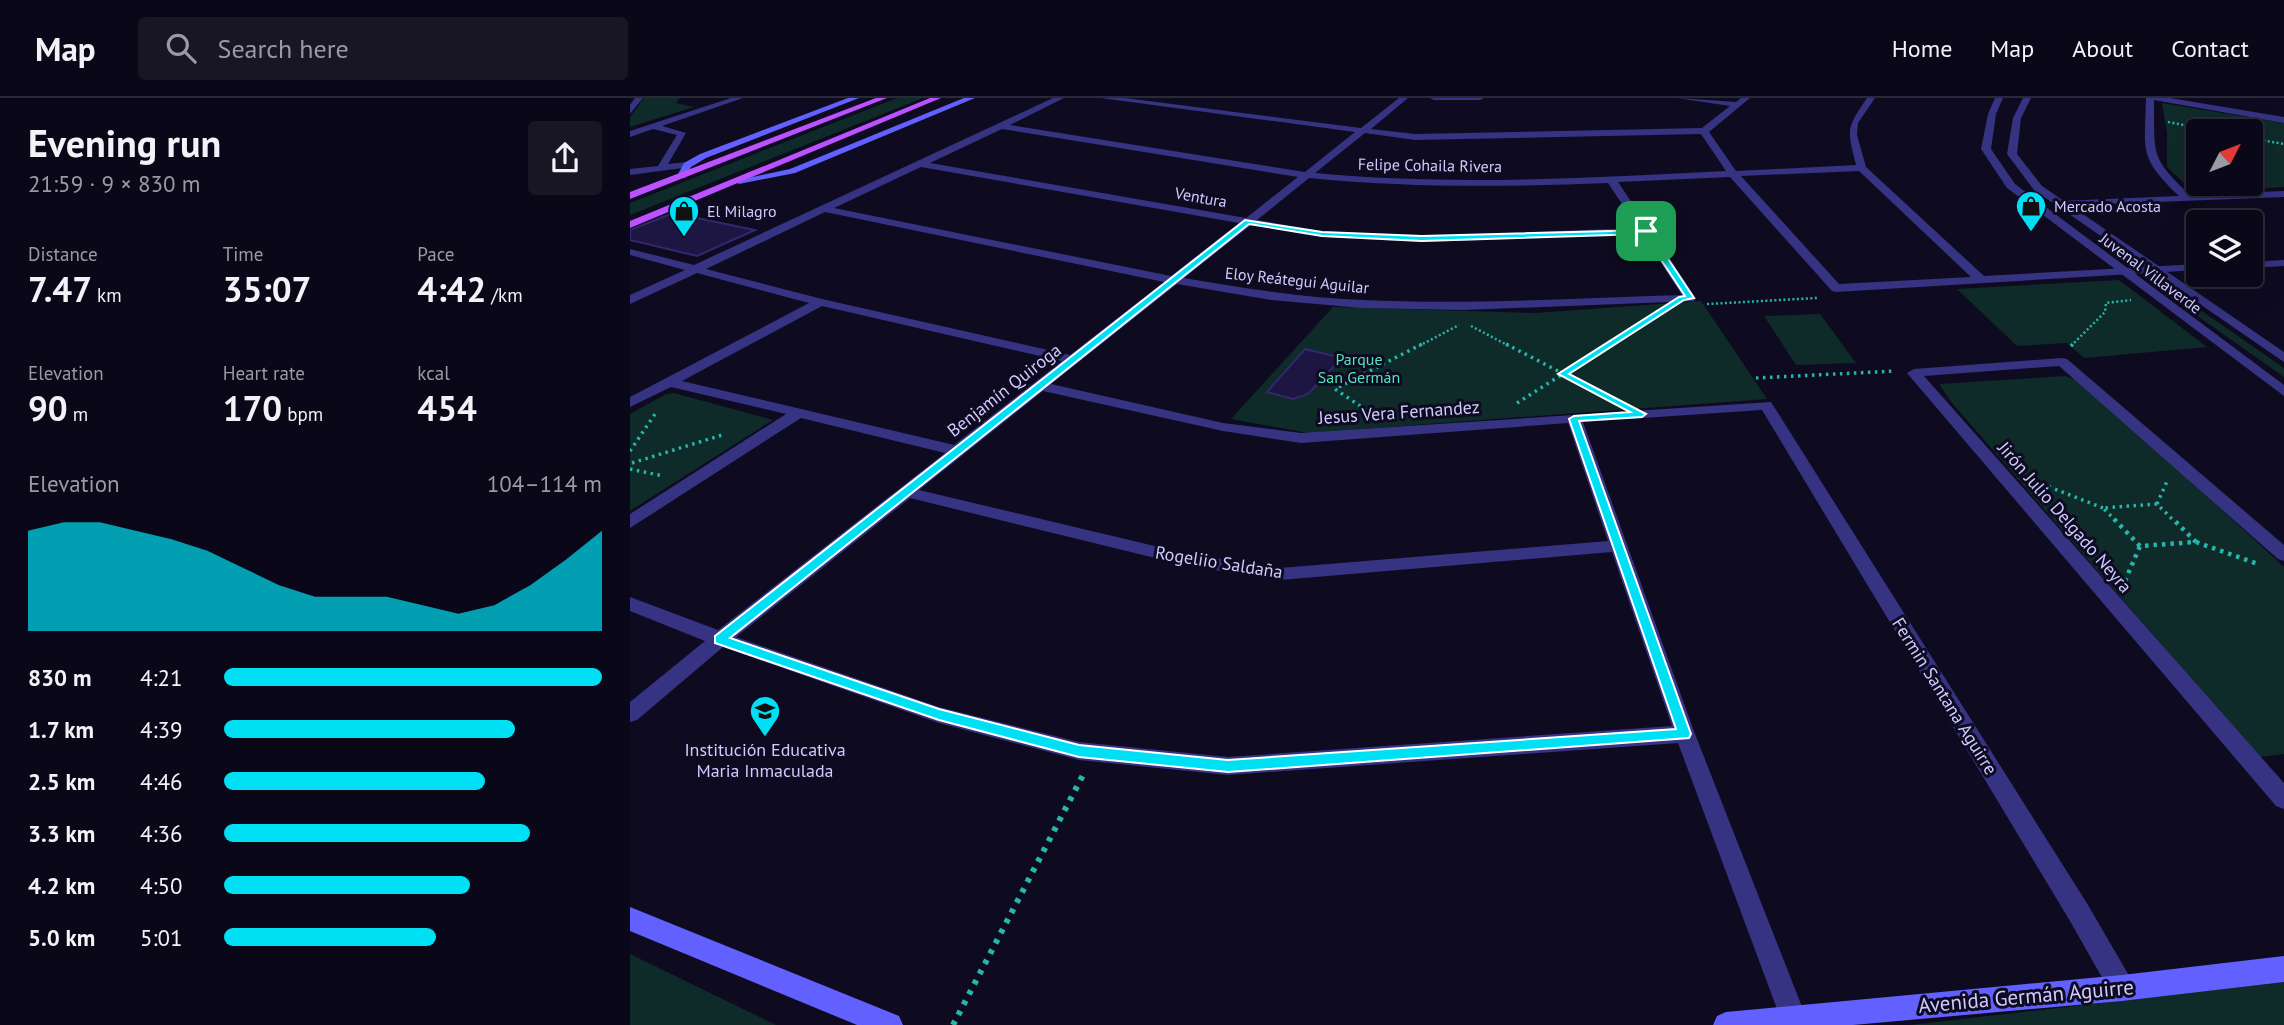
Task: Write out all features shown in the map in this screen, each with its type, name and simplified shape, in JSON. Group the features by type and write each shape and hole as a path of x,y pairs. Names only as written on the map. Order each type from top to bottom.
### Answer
{"main road":[{"path":"682,176 687,165 855,98"},
{"path":"630,196 883,98"},
{"path":"630,225 937,98"},
{"path":"739,181 792,171 971,98"},
{"path":"797,131 786,140 787,143 806,146 837,140"},
{"path":"630,919 890,1025"},
{"name":"Avenida Germán Aguirre","path":"1726,1025 2122,988 2284,969"}],"street":[{"path":"630,111 639,98"},
{"path":"630,134 739,98"},
{"path":"630,299 1060,98"},
{"path":"1105,98 1415,137 1704,131 1743,101"},
{"name":"Benjamín Quiroga","path":"630,714 720,639 1404,98"},
{"path":"1434,98 1480,98"},
{"path":"1681,98 1743,101"},
{"path":"1871,98 1854,123 1853,135 1861,168 1980,279"},
{"name":"Juvenal Villaverde","path":"1999,98 1992,114 1986,149 2011,186 2284,392"},
{"name":"Juvenal Villaverde","path":"2027,98 2017,118 2012,153 2038,188 2284,358"},
{"path":"2150,98 2150,153 2158,170 2187,198"},
{"path":"2156,98 2284,120"},
{"name":"Felipe Cohaila Rivera","path":"1001,126 1307,175 1378,182 1454,184 1861,168"},
{"path":"654,128 681,133 661,168"},
{"path":"1704,131 1733,174 1836,288 2186,268"},
{"name":"Ventura","path":"920,164 1322,234 1422,239 1646,231"},
{"path":"630,172 687,165"},
{"path":"1611,179 1690,300"},
{"path":"2060,204 2284,194"},
{"name":"Eloy Reátegui Aguilar","path":"824,209 1174,280 1271,296 1361,304 1491,306 1690,300"},
{"path":"630,252 820,302 1073,360"},
{"path":"2263,264 2284,263"},
{"path":"630,403 820,302"},
{"path":"1914,373 2062,362 2284,555"},
{"name":"Jirón Julio Delgado Neyra","path":"1914,373 2284,799"},
{"path":"670,382 958,451"},
{"name":"Jesus Vera Fernandez","path":"1040,386 1223,427 1301,438 1766,405"},
{"name":"Fermin Santana Aguirre","path":"1766,405 2079,913 2122,988"},
{"path":"630,522 798,413"},
{"path":"1574,419 1685,734 1793,1017"},
{"name":"Rogeliio Saldaña","path":"907,492 1188,560 1280,574 1620,546"},
{"path":"630,604 720,639 939,715 1095,753 1228,766 1685,734"}],"path":[{"path":"2150,119 2186,126"},
{"path":"2263,140 2284,144"},
{"path":"1482,425 1690,300 1829,297 1836,288"},
{"path":"2062,362 2083,332 2105,312 2106,303 2129,300 2167,305"},
{"path":"1397,431 1335,389 1464,322 1642,414"},
{"path":"1756,379 1900,371 1914,373"},
{"path":"630,451 667,396 670,382"},
{"path":"631,464 730,433"},
{"path":"2040,484 2104,508 2157,504 2196,542"},
{"path":"2104,508 2140,546"},
{"path":"2140,546 2196,542 2259,564"},
{"path":"2115,606 2140,546"},
{"path":"953,1025 1095,753"}],"green space":[{"path":"644,98 680,98 676,103 694,107 630,127 630,117"},
{"path":"897,98 923,98 630,215 630,203"},
{"path":"2162,103 2260,119 2186,119 2186,185 2167,167 2167,133"},
{"path":"2263,120 2284,123 2284,187 2263,188"},
{"path":"2119,280 2207,347 2084,358 2067,343 2017,346 1957,289"},
{"path":"2157,280 2284,368 2284,377 2148,281"},
{"name":"Parque San Germán","path":"1701,301 1767,399 1308,433 1231,419 1333,307 1535,313"},
{"path":"1820,314 1856,363 1796,365 1764,316"},
{"path":"2065,376 2083,382 2284,567 2284,754 2259,757 1952,403 1939,384"},
{"path":"674,393 773,420 630,511 630,414 666,394"},
{"path":"630,954 776,1025 630,1025"},
{"path":"2284,982 2284,1025 1910,1025"}],"building":[{"name":"El Milagro","path":"673,213 755,230 697,256 630,240 630,230"},
{"path":"1305,349 1342,358 1308,394 1293,399 1267,392"}],"place":[{"name":"Mercado Acosta","path":"2031,233"},
{"name":"El Milagro","path":"684,238"},
{"name":"Institución Educativa Maria Inmaculada","path":"765,738"}],"route":[{"path":"1248,222 1322,234 1422,239 1646,231 1690,298 1682,298 1563,374 1642,414 1574,419 1685,734 1228,766 1079,751 939,715 720,639 1248,222"}]}
